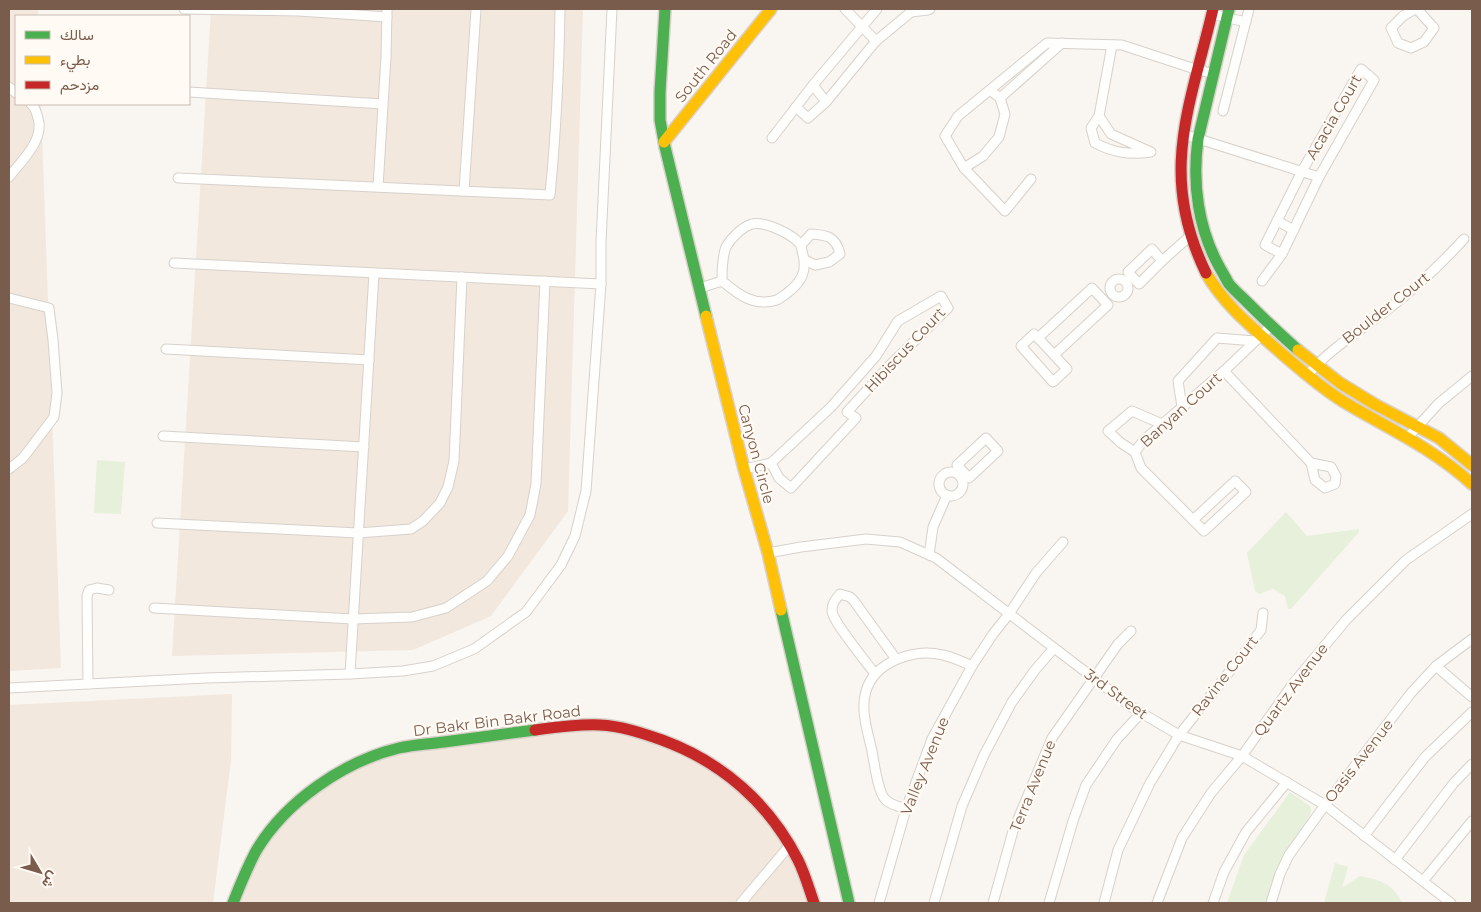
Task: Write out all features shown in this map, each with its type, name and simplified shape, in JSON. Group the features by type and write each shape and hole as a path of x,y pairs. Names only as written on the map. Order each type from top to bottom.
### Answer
{"main road":[{"name":"Canyon Circle","path":"665,9 660,92 660,120 664,142 744,468 768,553 849,903"},
{"name":"South Road","path":"664,142 771,9"},
{"path":"1213,11 1183,134 1180,187 1190,236 1201,264 1218,292 1258,339 1331,394 1408,437 1449,463 1472,484"},
{"path":"1228,14 1198,139 1195,160 1195,184 1198,203 1204,232 1213,256 1229,284 1270,326 1316,365 1340,383 1376,405 1439,438 1472,465"},
{"name":"Dr Bakr Bin Bakr Road","path":"233,903 243,876 275,826 307,793 346,768 372,756 399,748 572,725 598,725 622,728 670,742 720,768 740,783 774,820 798,861 814,903"}],"street":[{"path":"184,9 387,13 378,187"},
{"path":"464,191 476,9"},
{"path":"178,178 550,195 555,141 560,9"},
{"path":"9,688 224,677 350,674 434,666 474,649 526,612 561,565 575,536 586,491 601,284 601,242 612,9"},
{"path":"845,9 876,41"},
{"path":"772,138 813,85 877,9"},
{"path":"796,107 808,118 826,102 876,41 911,10 930,9"},
{"path":"1223,111 1249,9"},
{"path":"1416,9 1434,28 1424,42 1410,48 1398,43 1391,28 1403,16 1416,9"},
{"path":"1213,11 1228,14 1246,22"},
{"path":"1000,98 1062,43"},
{"path":"1031,179 1005,211 964,168 945,136 958,116 1047,44 1122,45 1214,74"},
{"path":"1099,116 1111,134 1151,152 1136,154 1109,150 1095,143 1091,128 1099,116 1112,45"},
{"name":"Acacia Court","path":"1262,281 1282,254 1319,177 1374,80 1362,70 1302,171 1265,245 1282,254"},
{"path":"813,85 826,102"},
{"path":"964,168 983,156 998,137 1005,114 1000,98 990,90"},
{"path":"190,92 383,104"},
{"path":"9,177 38,137 39,121 35,107 32,105"},
{"name":"Acacia Court","path":"1183,134 1319,177"},
{"path":"1277,220 1294,230"},
{"path":"722,281 726,248 735,234 752,224 769,225 787,233 800,245 805,260 803,276"},
{"path":"722,281 736,294 760,303 779,299 797,286 803,276 815,265 829,262 840,254 837,244 826,235 812,234 800,245"},
{"path":"1103,300 1112,293 1111,285 1115,280 1130,280 1139,284 1190,236"},
{"name":"Boulder Court","path":"1307,376 1316,365 1348,338 1417,286 1464,239"},
{"path":"1130,280 1128,272 1152,249 1162,261"},
{"path":"805,260 815,265"},
{"path":"174,263 601,284"},
{"path":"350,674 374,273"},
{"path":"157,523 358,534 410,529 423,521 440,503 448,487 454,461 462,277"},
{"path":"154,608 353,619 412,617 446,608 487,581 508,556 530,515 536,484 545,281"},
{"path":"700,288 722,281"},
{"path":"1038,338 1092,288 1108,305 1054,355"},
{"name":"Hibiscus Court","path":"941,296 948,308 888,366 848,412 856,418 791,488 779,478 772,463 831,407 876,356 898,321 941,296"},
{"path":"9,298 49,308 57,393 54,417 22,458 9,469"},
{"name":"Banyan Court","path":"1193,520 1141,468 1135,452 1143,440 1224,372 1270,326"},
{"path":"1034,334 1054,355 1067,369 1052,382 1021,346 1034,334"},
{"path":"1182,407 1178,382 1217,338 1258,339"},
{"path":"166,349 369,360"},
{"path":"1224,372 1311,463"},
{"path":"1408,437 1439,403 1472,376"},
{"path":"1135,452 1108,431 1132,412 1162,424"},
{"path":"163,436 364,447"},
{"path":"962,474 957,464 986,438 998,452 969,478 962,474 953,472 942,475 940,479 941,490 947,495 955,495 961,490 962,474"},
{"path":"744,468 772,463"},
{"path":"1235,481 1246,492 1204,531 1193,520 1235,481"},
{"path":"929,555 933,527 947,495"},
{"name":"Quartz Avenue","path":"1157,903 1182,838 1211,793 1242,756 1292,685 1346,620 1406,560 1472,514"},
{"name":"3rd Street","path":"768,553 866,539 900,542 936,558 1132,708 1179,735 1242,756 1287,782 1324,805 1451,903"},
{"name":"Valley Avenue","path":"880,901 906,809 932,739 972,666 993,634 1036,574 1063,542"},
{"path":"88,684 87,596 89,590 96,588 109,590"},
{"path":"875,674 832,614 833,603 840,594 850,597 854,601 896,660"},
{"name":"Ravine Court","path":"1104,903 1118,850 1150,783 1179,735 1261,630 1263,613"},
{"name":"Terra Avenue","path":"993,903 1013,831 1052,738 1118,644 1131,631"},
{"name":"Oasis Avenue","path":"1271,903 1280,874 1289,855 1324,805 1412,693 1436,666 1472,639"},
{"path":"934,903 962,806 984,755 1012,702 1054,648"},
{"path":"906,809 890,804 883,798 877,780 864,710 866,691 875,674 896,660 924,653 943,655 972,666"},
{"path":"1436,666 1472,696"},
{"path":"1364,836 1425,757 1472,712"},
{"path":"1049,903 1073,821 1086,785 1116,739 1141,713"},
{"path":"1395,860 1453,784 1472,764"},
{"path":"1213,903 1224,872 1246,832 1287,782"},
{"path":"1423,881 1472,821"},
{"path":"741,903 790,845"}],"shaded area":[{"path":"9,9 38,9 38,15 15,15 15,105 41,105 61,668 9,671"},
{"path":"211,9 583,9 568,511 491,616 413,650 172,656"},
{"path":"232,694 231,760 213,903 9,903 9,705"},
{"path":"572,727 645,736 719,770 773,821 812,903 234,903 253,861 308,795 382,754"}],"green space":[{"path":"97,460 125,462 121,514 94,513"},
{"path":"1286,512 1307,536 1359,529 1359,532 1291,609 1288,609 1285,596 1273,589 1259,594 1255,591 1247,553"},
{"path":"1290,792 1311,807 1311,813 1281,863 1267,903 1227,903 1244,855"},
{"path":"1335,863 1348,867 1342,888 1360,876 1374,879 1390,887 1402,903 1324,903"}],"traffic: fast":[{"path":"665,9 660,120 706,316"},
{"path":"1229,9 1198,139 1196,156 1198,205 1206,238 1229,284 1298,350"},
{"path":"781,610 849,903"},
{"path":"233,903 253,857 268,833 299,800 337,773 378,754 399,748 535,730"}],"traffic: slow":[{"path":"664,142 771,9"},
{"path":"1206,273 1222,296 1240,316 1311,379 1344,402 1426,449 1472,484"},
{"path":"706,316 781,610"},
{"path":"1298,350 1340,383 1376,405 1439,438 1472,465"}],"traffic: jam":[{"path":"1206,273 1192,237 1184,204 1181,172 1188,109 1213,9"},
{"path":"535,730 584,725 616,727 662,740 704,760 742,787 773,820 798,860 814,903"}]}
